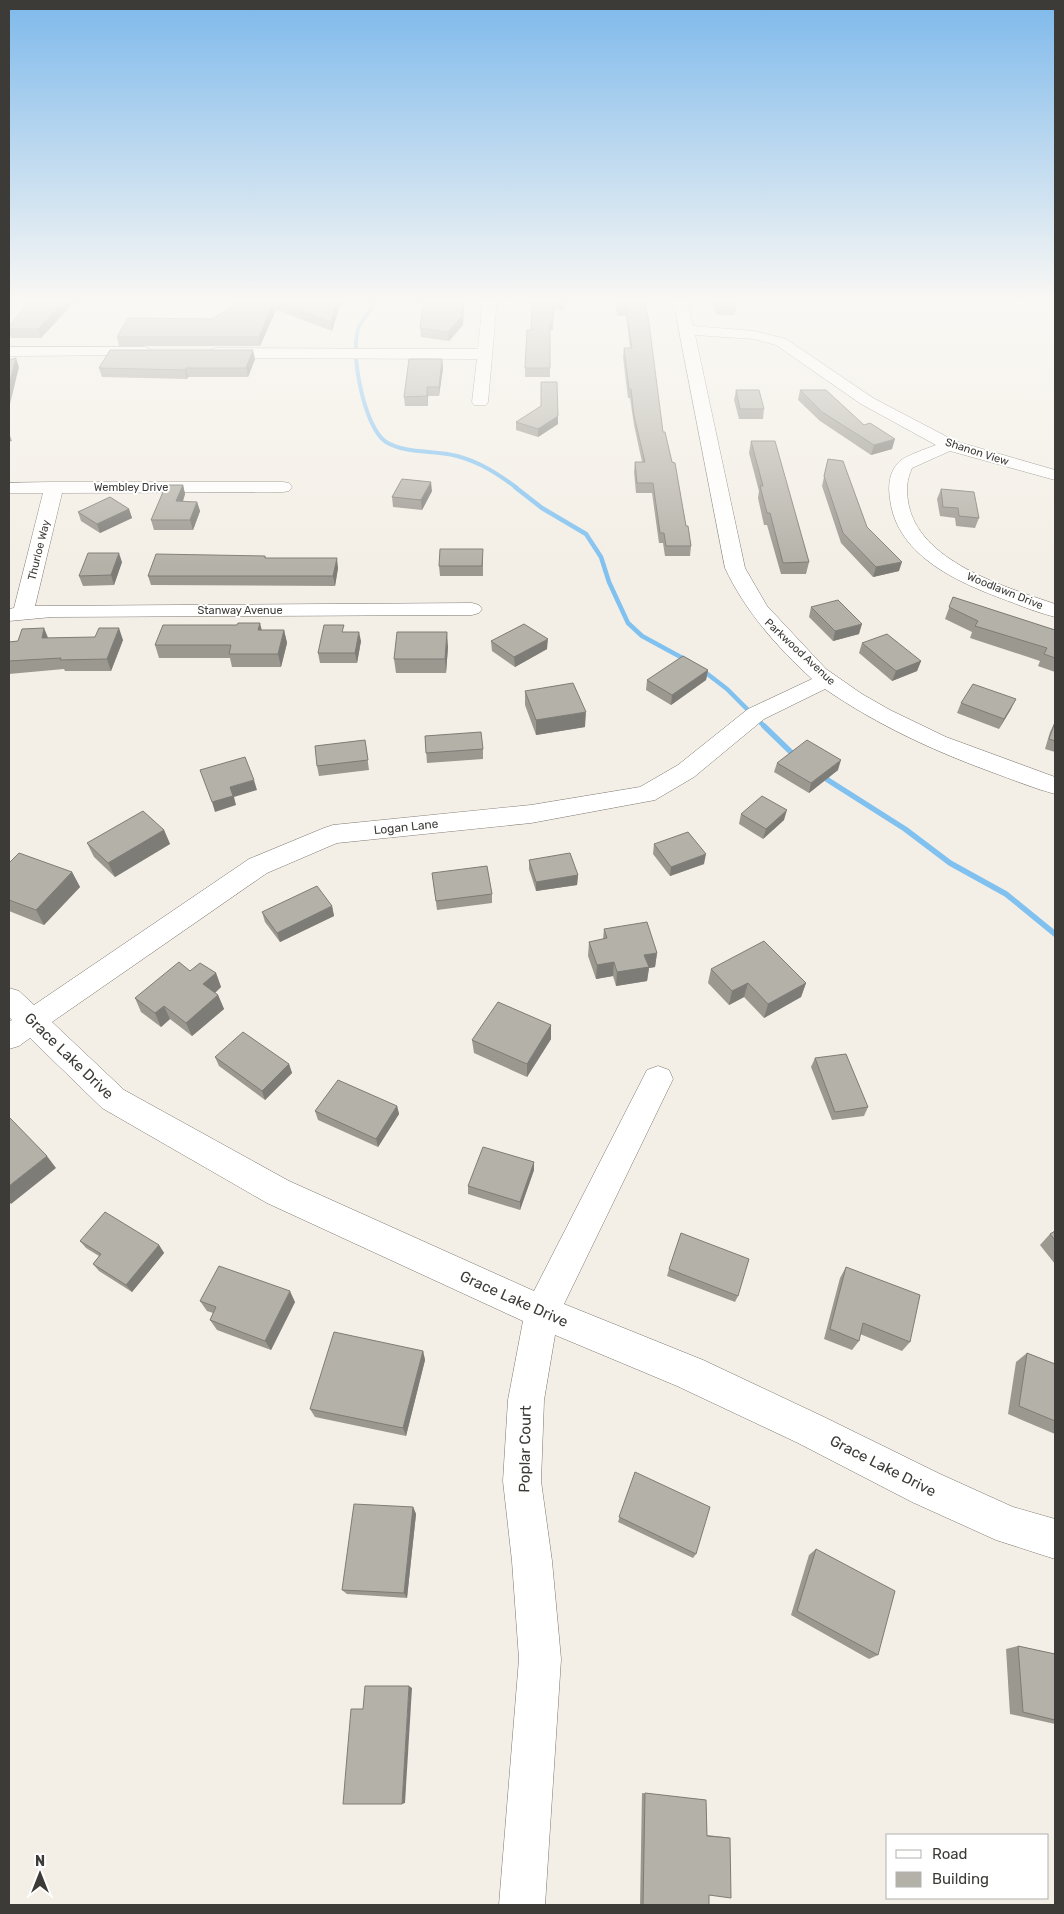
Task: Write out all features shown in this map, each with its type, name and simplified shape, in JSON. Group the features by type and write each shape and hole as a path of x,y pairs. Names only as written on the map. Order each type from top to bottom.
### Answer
{"street":[{"path":"480,402 481,388"},
{"name":"Parkwood Avenue","path":"698,388 735,568 744,590 763,617 827,680 880,715 957,752 1055,786"},
{"name":"Shanon View","path":"849,388 867,401 949,445 1055,476"},
{"name":"Woodlawn Drive","path":"949,445 905,466 897,485 902,520 914,540 942,562 980,582 1055,611"},
{"name":"Wembley Drive","path":"9,488 283,486"},
{"name":"Thurloe Way","path":"16,614 54,487"},
{"name":"Stanway Avenue","path":"16,614 52,611 472,610"},
{"name":"Logan Lane","path":"16,1019 264,863 333,834 531,814 646,794 686,771 756,714 827,680"},
{"name":"Grace Lake Drive","path":"16,1019 113,1099 278,1192 542,1312 690,1373 811,1430 926,1488 1010,1526 1055,1539"},
{"name":"Poplar Court","path":"522,1905 540,1658 532,1562 522,1481 526,1400 542,1312 658,1079"}],"building":[{"path":"405,388 427,388 427,396 404,397"},
{"path":"541,388 557,388 558,416 538,429 516,422 541,406"},
{"path":"657,388 663,432 665,432 672,462 675,463 691,546 666,546 664,533 660,533 653,483 637,483 635,462 645,462 634,416 631,389 629,389"},
{"path":"736,390 759,390 764,409 740,409"},
{"path":"800,390 826,390 864,425 870,423 895,439 874,445 822,412"},
{"path":"751,441 775,441 809,562 783,563 770,513 767,513 760,486 763,486"},
{"path":"828,459 843,461 867,527 902,562 876,567 843,533 824,476"},
{"path":"402,479 431,482 421,500 392,497"},
{"path":"166,485 183,485 176,501 197,502 190,520 151,520"},
{"path":"941,489 974,492 979,518 959,516 958,508 943,507"},
{"path":"110,497 129,509 97,524 78,512"},
{"path":"440,549 483,549 482,566 439,566"},
{"path":"88,553 119,553 111,575 79,576"},
{"path":"156,554 265,556 265,558 337,558 333,576 148,576"},
{"path":"953,597 1055,630 1055,658 1044,654 1047,648 975,626 978,621 949,607"},
{"path":"838,600 862,624 835,631 811,607"},
{"path":"238,623 260,623 258,630 284,630 278,654 229,654 231,645 155,645 163,625 237,625"},
{"path":"524,624 548,639 514,657 491,641"},
{"path":"324,625 344,625 342,632 359,632 355,653 318,653"},
{"path":"44,628 42,638 95,637 99,628 119,628 107,659 60,660 61,658 9,661 9,642 18,641 22,629"},
{"path":"397,632 447,632 445,659 394,659"},
{"path":"887,634 921,661 896,671 862,643"},
{"path":"683,656 708,670 672,695 647,680"},
{"path":"573,683 586,712 536,720 525,691"},
{"path":"973,684 1016,699 1004,719 961,703"},
{"path":"1055,722 1055,741 1049,739"},
{"path":"481,732 483,749 426,753 425,736"},
{"path":"365,740 368,760 317,766 315,746"},
{"path":"807,740 841,760 811,783 777,763"},
{"path":"245,757 254,780 230,787 233,796 212,802 200,770"},
{"path":"762,796 787,810 766,829 741,814"},
{"path":"143,811 164,830 108,863 87,843"},
{"path":"688,832 706,854 671,867 654,844"},
{"path":"19,853 72,872 36,910 9,900 9,863"},
{"path":"570,853 578,875 536,882 529,860"},
{"path":"487,866 492,894 436,901 432,873"},
{"path":"317,886 332,906 277,933 262,912"},
{"path":"647,922 657,953 644,955 649,967 617,972 614,962 597,965 589,942 607,938 604,929"},
{"path":"764,941 806,983 768,1004 748,983 732,991 711,969"},
{"path":"179,962 190,971 200,963 216,973 203,984 218,995 186,1023 164,1006 155,1013 135,998"},
{"path":"498,1002 551,1025 527,1064 472,1040"},
{"path":"243,1032 289,1064 262,1091 215,1057"},
{"path":"846,1054 868,1107 835,1112 815,1058"},
{"path":"338,1080 397,1106 376,1139 315,1111"},
{"path":"9,1117 47,1156 9,1186"},
{"path":"483,1147 534,1162 520,1202 468,1186"},
{"path":"105,1212 159,1245 126,1285 93,1264 101,1254 80,1241"},
{"path":"1055,1231 1055,1240 1050,1234"},
{"path":"681,1233 749,1259 738,1296 669,1269"},
{"path":"219,1266 290,1291 265,1341 210,1320 216,1307 200,1301"},
{"path":"846,1267 920,1295 910,1342 863,1323 859,1341 830,1329"},
{"path":"334,1332 423,1351 403,1428 310,1409"},
{"path":"1027,1353 1055,1364 1055,1421 1019,1406"},
{"path":"635,1472 710,1507 696,1554 619,1517"},
{"path":"354,1504 413,1507 404,1593 342,1590"},
{"path":"816,1549 895,1591 878,1655 797,1611"},
{"path":"1018,1646 1055,1654 1055,1720 1023,1712"},
{"path":"365,1686 409,1686 402,1804 343,1804 351,1709 363,1709"},
{"path":"645,1793 706,1800 707,1836 730,1838 731,1898 709,1895 709,1905 643,1905"}],"waterway":[{"path":"360,388 371,421 378,434 386,442 411,450 457,456 481,465 517,488"},
{"path":"515,487 542,508 586,534 601,557 609,582 628,623 642,636 688,661"},
{"path":"701,669 727,689 764,726"},
{"path":"764,726 796,757"},
{"path":"820,775 905,829 950,863 1006,894 1055,934"}]}
